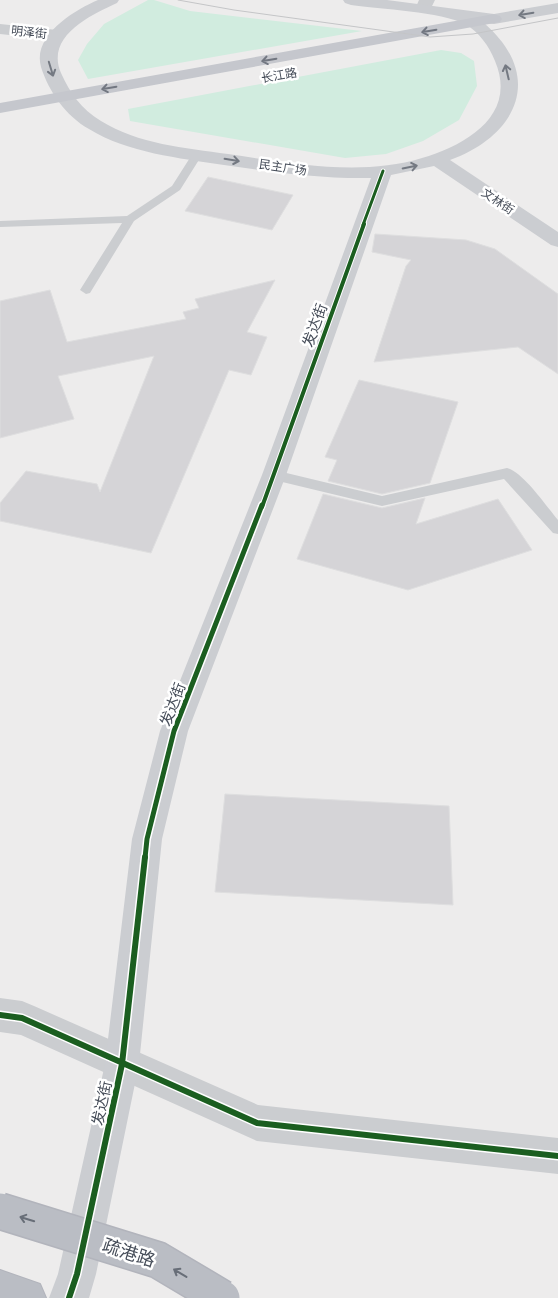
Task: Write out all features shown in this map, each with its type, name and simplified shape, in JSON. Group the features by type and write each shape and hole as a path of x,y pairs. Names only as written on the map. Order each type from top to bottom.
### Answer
{"highway":[{"name":"疏港路","path":"0,1210 158,1260 222,1298"},
{"path":"0,1289 26,1298"}],"main road":[{"name":"民主广场","path":"111,0 78,15 66,24 57,35 51,48 48,62 63,97 76,112 104,130 139,143 197,155 303,171 348,173 383,171 438,160 490,132 504,112 510,91 509,74 504,60 489,38 475,23 425,5 351,0"},
{"name":"长江路","path":"0,108 558,8"},
{"name":"民主广场","path":"450,13 494,19"},
{"path":"469,41 506,34"},
{"path":"57,115 96,108"},
{"name":"文林街","path":"438,160 558,242"},
{"name":"发达街","path":"69,1298 77,1274 122,1064 147,839 174,732 274,475 383,171"}],"street":[{"name":"明泽街","path":"0,28 57,35"},
{"path":"0,1015 22,1018 258,1123 558,1156"}],"lane":[{"path":"86,290 130,219 176,188 197,155"},
{"path":"0,224 130,219"},
{"path":"274,475 382,501 507,473 520,485 558,530"}],"green space":[{"path":"148,0 154,0 190,11 362,31 88,79 78,60 87,44 104,24"},
{"path":"441,50 461,53 474,61 477,86 459,120 423,141 386,154 345,158 130,121 128,109"}],"building":[{"path":"208,177 293,195 272,230 185,211"},
{"path":"375,234 466,240 495,249 558,294 558,374 518,347 374,362 406,266 411,260 372,252"},
{"path":"275,280 247,332 267,337 251,375 229,370 151,553 0,521 0,503 26,471 97,484 100,492 154,356 58,376 74,419 0,438 0,301 50,290 67,342 186,319 183,312 199,308 195,299"},
{"path":"359,380 458,402 430,483 382,494 328,481 337,460 325,457"},
{"path":"323,494 382,508 425,498 416,524 498,499 532,550 408,590 297,559"},
{"path":"225,794 449,806 453,905 215,892"}],"tram line":[{"path":"178,0 234,10 430,37 473,34 558,18"}],"cycle path":[{"path":"69,1298 77,1274 122,1064 147,839 174,731 274,475 383,171"},
{"path":"0,1015 22,1018 257,1123 558,1156"}]}
